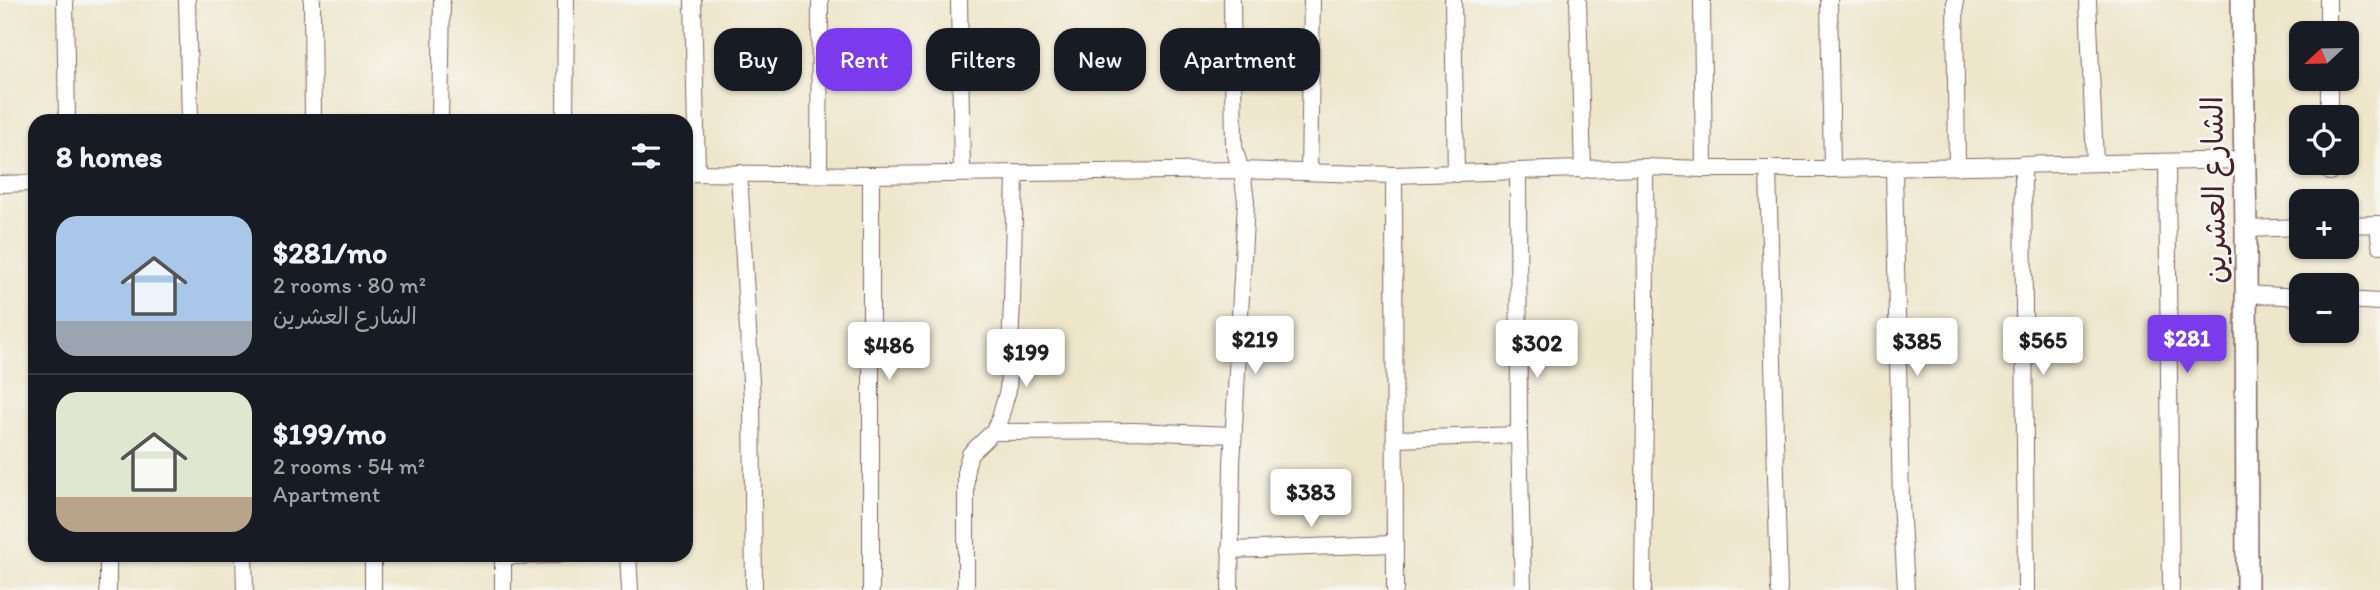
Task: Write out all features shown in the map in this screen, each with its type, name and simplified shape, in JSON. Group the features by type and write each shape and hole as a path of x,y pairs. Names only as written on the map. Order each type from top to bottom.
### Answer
{"street":[{"path":"65,0 67,114"},
{"path":"187,0 190,114"},
{"path":"312,0 313,114"},
{"path":"440,114 442,0"},
{"path":"565,114 566,0"},
{"path":"692,114 693,0"},
{"path":"819,173 820,0"},
{"path":"959,0 962,173"},
{"path":"1230,590 1233,435 1245,240 1245,189 1234,147 1232,0"},
{"path":"1309,171 1312,0"},
{"path":"1453,0 1456,174"},
{"path":"1578,0 1583,170"},
{"path":"1702,0 1704,169"},
{"path":"1829,0 1832,169"},
{"path":"1955,0 1957,167"},
{"path":"2088,0 2095,163"},
{"name":"الشارع العشرين","path":"2242,0 2247,590"},
{"path":"2328,0 2328,21"},
{"path":"693,173 871,175 1240,170 1394,175 1645,167 1832,169 2244,160"},
{"path":"2167,162 2171,590"},
{"path":"2023,164 2026,590"},
{"path":"1643,590 1647,307 1645,167"},
{"path":"1894,168 1901,503 1906,590"},
{"path":"1768,169 1779,590"},
{"path":"1518,171 1519,435 1523,590"},
{"path":"739,173 752,400 754,590"},
{"path":"965,590 966,468 970,454 993,432 1008,390 1015,173"},
{"path":"871,175 871,590"},
{"path":"1394,175 1395,590"},
{"path":"0,184 28,183"},
{"path":"2359,225 2379,224 2380,245"},
{"path":"2246,229 2289,227"},
{"path":"2245,294 2289,296"},
{"path":"2359,301 2380,302"},
{"path":"993,432 1135,431 1233,435"},
{"path":"1396,439 1519,435"},
{"path":"1230,550 1393,544"},
{"path":"108,562 108,590"},
{"path":"244,562 245,590"},
{"path":"373,562 373,590"},
{"path":"503,562 503,590"},
{"path":"628,562 629,590"}]}
